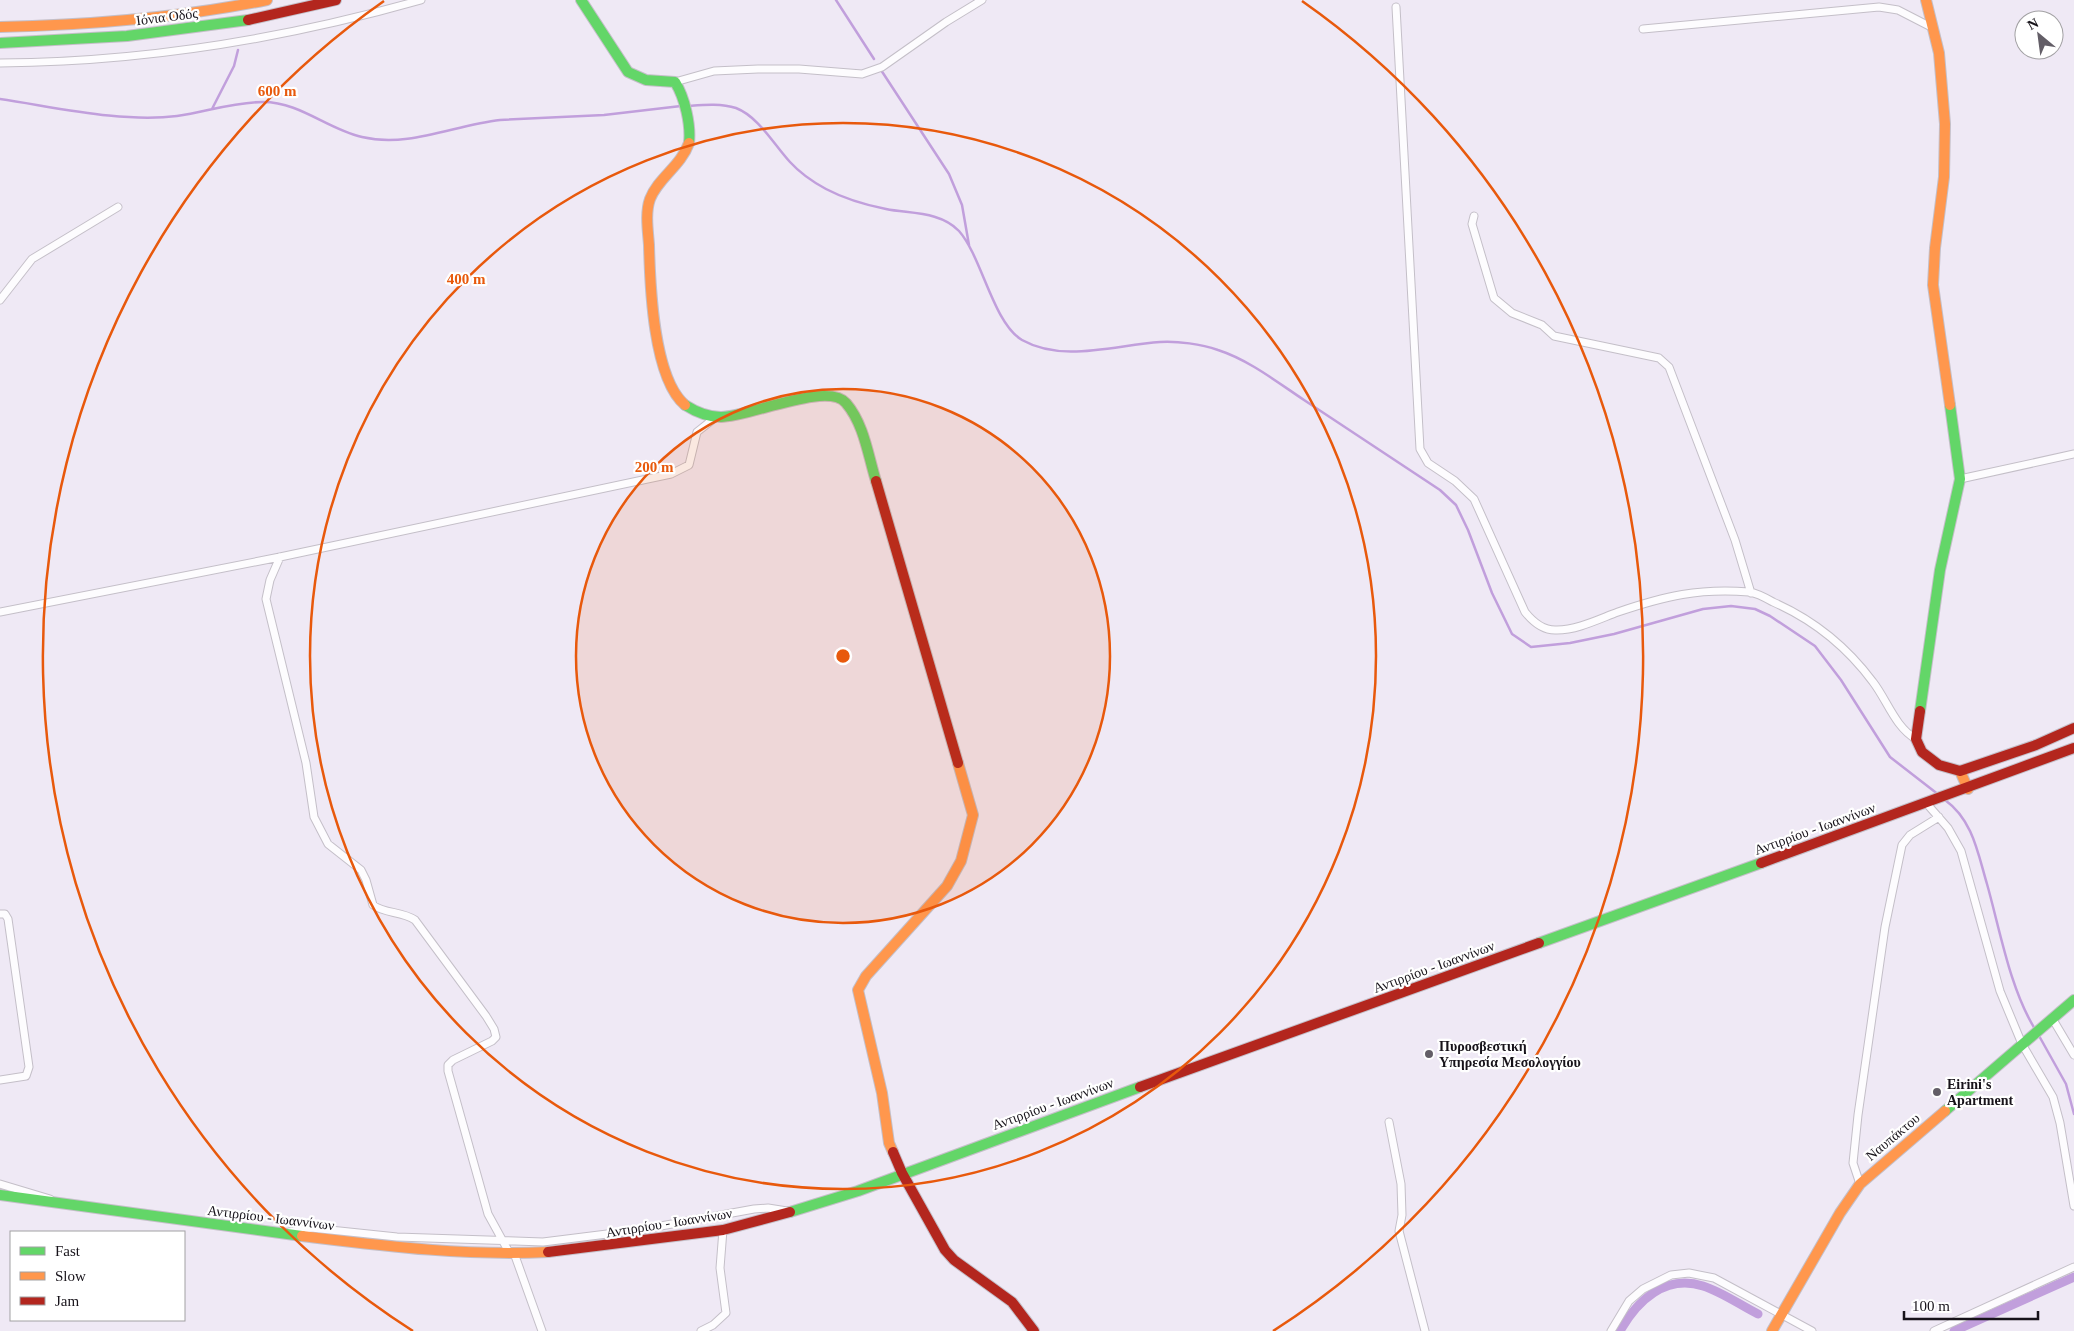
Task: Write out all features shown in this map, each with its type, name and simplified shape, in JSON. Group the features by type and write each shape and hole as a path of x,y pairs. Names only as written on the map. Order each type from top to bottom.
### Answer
{"main road":[{"name":"Ιόνια Οδός","path":"0,27 120,21 209,12 267,0"},
{"name":"Ιόνια Οδός","path":"0,43 119,37 208,26 336,0"},
{"path":"582,0 628,72 646,80 675,82 684,99 690,134 688,142 676,164 652,194 648,202 648,241 653,304 664,364 675,390 686,405 716,417 752,412 827,395 845,401 860,429 973,815 967,847 956,873 947,886 866,976 858,990 882,1093 889,1143 902,1173 945,1250 954,1260 994,1287 1012,1302 1034,1331"},
{"path":"1926,0 1942,74 1945,150 1933,285 1960,479 1940,570 1916,739 1925,757 1948,768 1960,770 2036,745 2074,728"},
{"name":"Αντιρρίου - Ιωαννίνων","path":"0,1195 400,1249 512,1253 603,1248 723,1230 792,1212 858,1191 902,1173 1929,803 2074,748"},
{"path":"1960,770 1964,790"},
{"name":"Ναυπάκτου","path":"1776,1329 1781,1313 1844,1207 1860,1184 2074,1000"}],"street":[{"path":"0,63 101,60 215,46 253,40 362,16 421,0"},
{"path":"675,82 695,74 732,70 799,69 862,74 882,66 982,0"},
{"path":"1396,7 1418,438 1421,453 1428,462 1455,481 1474,500 1485,520 1517,597 1532,621 1544,628 1556,631 1574,628 1641,604 1697,591 1751,593 1783,606 1812,622 1843,647 1874,682 1902,728 1916,739"},
{"path":"1643,29 1879,7 1898,10 1933,28"},
{"path":"0,300 32,259 118,207"},
{"path":"1474,216 1472,224 1491,293 1503,307 1542,325 1554,336 1659,358 1669,367 1735,540 1751,593"},
{"path":"0,612 280,557 682,470 692,460 698,430 716,417"},
{"path":"1960,479 2074,454"},
{"path":"280,557 267,588 267,604 306,764 312,808 317,823 328,844 361,870 366,880 372,905 382,910 406,914 416,920 486,1016 496,1033 496,1038 492,1041 453,1060 448,1065 448,1070 488,1214 501,1240 512,1253 542,1331"},
{"path":"1929,803 1956,840 1964,858 2000,991 2049,1087 2057,1108 2074,1206"},
{"path":"1860,1184 1853,1163 1858,1115 1885,927 1902,845 1910,834 1939,818"},
{"path":"0,914 5,914 8,919 30,1067 26,1076 0,1080"},
{"path":"2052,1018 2074,1054"},
{"path":"1389,1122 1401,1184 1402,1216 1399,1231 1425,1331"},
{"path":"0,1184 37,1193 62,1204"},
{"path":"282,1234 311,1228 397,1237 542,1242 575,1239 761,1209 792,1212"},
{"path":"702,1331 713,1325 726,1313 720,1268 723,1230"},
{"path":"1934,1331 2074,1267"},
{"path":"1611,1331 1623,1309 1634,1296 1656,1282 1680,1274 1696,1274 1714,1278 1812,1331"}],"waterway":[{"path":"836,0 874,59"},
{"path":"212,109 234,66 238,50"},
{"path":"881,70 949,174 962,205 969,245"},
{"path":"0,99 111,116 156,118 252,102 276,103 289,106 349,133 380,140 414,138 500,120 604,115 681,106"},
{"path":"686,106 724,105 744,112 766,132 798,170 833,193 871,206 924,214 943,220 951,225 959,231 967,242 1003,319 1012,332 1022,340 1038,347 1072,352 1160,342 1189,343 1229,354 1263,372 1440,490 1456,505 1468,530 1492,593 1512,634 1531,647 1570,643 1614,634 1703,609 1731,606 1755,609 1770,616 1815,646 1841,680 1890,757 1939,795"},
{"path":"1945,800 1962,817 1973,838 1981,861 2012,978 2026,1013 2035,1029"},
{"path":"2038,1034 2066,1084 2074,1114"},
{"path":"1954,1331 2074,1277"},
{"path":"1620,1331 1644,1300 1665,1287 1676,1284 1689,1283 1703,1286 1724,1295 1758,1314"}],"traffic: fast":[{"path":"581,0 628,72 646,80 675,82 682,96 686,112 689,143"},
{"path":"0,43 127,36 248,20"},
{"path":"685,405 702,414 721,417 806,398 837,397 846,403 857,420 865,440 876,481"},
{"path":"1920,711 1940,570 1960,479 1950,405"},
{"path":"1539,943 1761,863"},
{"path":"1945,1111 2074,1000"},
{"path":"790,1212 858,1191 1140,1087"},
{"path":"0,1195 302,1236"}],"traffic: slow":[{"path":"0,27 134,20 201,12 267,0"},
{"path":"1926,0 1939,53 1945,124 1944,177 1935,248 1933,285 1950,405"},
{"path":"685,405 674,392 666,374 655,330 647,216 648,204 658,185 681,158 689,143"},
{"path":"893,1152 889,1143 882,1093 858,990 866,976 947,886 961,861 973,815 958,763"},
{"path":"1960,771 1968,789"},
{"path":"1772,1331 1840,1213 1860,1184 1945,1111"},
{"path":"302,1236 394,1247 485,1253 548,1252"}],"traffic: jam":[{"path":"248,20 336,0"},
{"path":"876,481 958,763"},
{"path":"1920,711 1916,739 1922,752 1939,765 1960,771 2036,745 2074,728"},
{"path":"1761,863 2074,748"},
{"path":"1140,1087 1539,943"},
{"path":"893,1152 902,1173 945,1250 954,1260 1012,1302 1034,1331"},
{"path":"548,1252 723,1230 790,1212"}],"place":[{"name":"Πυροσβεστική Υπηρεσία Μεσολογγίου","path":"1429,1054"},
{"name":"Eirini's Apartment","path":"1937,1092"}]}
